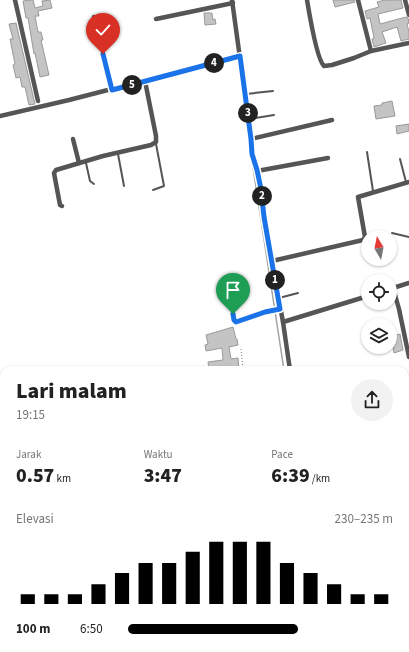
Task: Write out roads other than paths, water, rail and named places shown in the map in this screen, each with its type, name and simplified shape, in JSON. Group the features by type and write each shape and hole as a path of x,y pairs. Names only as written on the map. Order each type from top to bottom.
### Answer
{"street":[{"path":"15,0 38,101"},
{"path":"307,0 319,55 324,66 354,58 371,51 409,43"},
{"path":"358,0 371,51"},
{"path":"405,0 409,15"},
{"path":"156,19 232,2 252,154 257,170 289,366"},
{"path":"94,17 112,90"},
{"path":"0,116 112,90 240,56"},
{"path":"62,206 60,204 54,173 56,170 118,152 151,145 156,142 145,81"},
{"path":"251,139 332,120"},
{"path":"73,139 79,163"},
{"path":"257,170 328,158"},
{"path":"364,230 358,198 359,196 408,183"},
{"path":"272,261 361,241"},
{"path":"397,287 409,283"},
{"path":"283,322 361,298"},
{"path":"233,301 233,317 236,322 265,312 280,309"},
{"path":"397,303 409,356"}],"lane":[{"path":"245,95 273,91"},
{"path":"248,119 274,115"},
{"path":"153,190 164,186 156,142"},
{"path":"118,152 124,186"},
{"path":"367,152 373,192"},
{"path":"400,159 408,183"},
{"path":"85,162 90,181 94,184"},
{"path":"397,234 409,237"},
{"path":"278,299 298,293"}],"waterway":[{"path":"252,161 283,366"}]}
